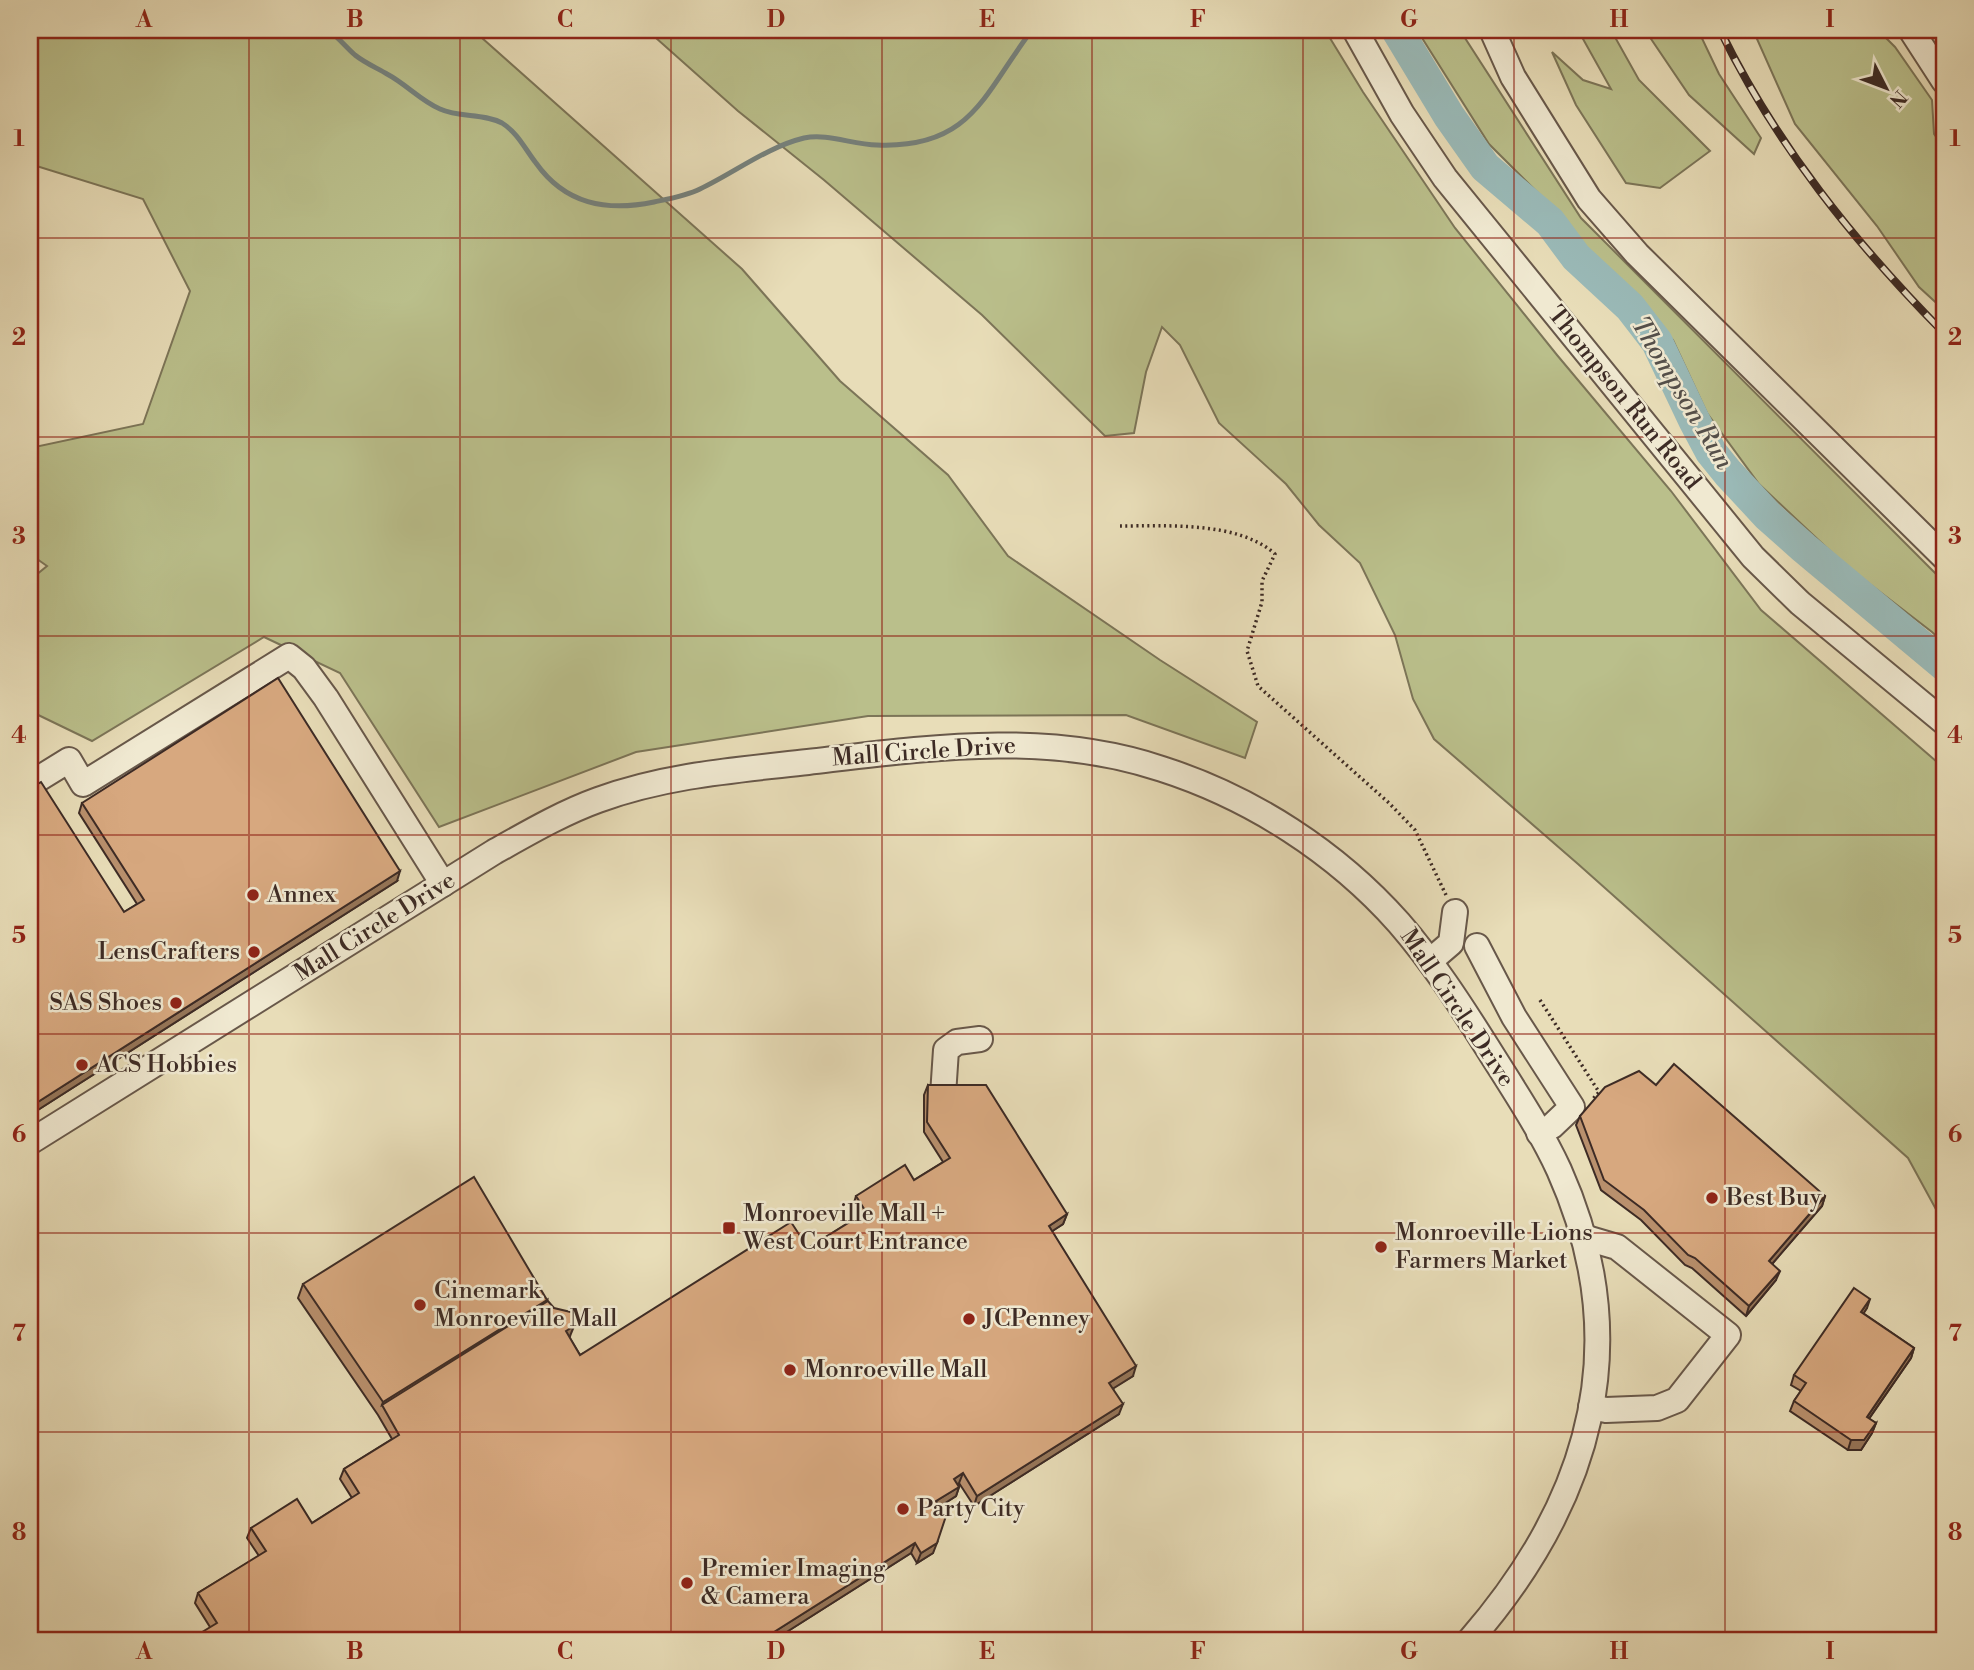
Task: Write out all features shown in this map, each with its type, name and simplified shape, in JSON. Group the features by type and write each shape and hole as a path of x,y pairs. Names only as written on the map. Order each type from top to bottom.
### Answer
{"street":[{"name":"Thompson Run Road","path":"1355,30 1402,114 1445,178 1753,557 1807,610 1944,722"},
{"path":"1492,30 1513,77 1589,199 1637,254 1944,556"},
{"path":"1911,30 1944,81"},
{"path":"30,784 69,760 83,784 289,656 304,668 326,698 443,884"},
{"name":"Mall Circle Drive","path":"30,1142 536,828 575,809 613,795 691,775 941,746 1008,744 1070,747 1160,768 1232,796 1321,851 1399,922 1430,961 1471,1022 1539,1133 1560,1174 1583,1237 1594,1289 1597,1321 1597,1347 1586,1435 1575,1469 1545,1536 1517,1582 1470,1640"},
{"path":"1430,961 1451,943 1455,912"},
{"path":"1477,946 1514,1017 1572,1107 1552,1126 1539,1133"},
{"path":"943,1095 946,1050 957,1042 980,1039"},
{"path":"1583,1237 1617,1247 1728,1335 1677,1400 1657,1408 1606,1410 1591,1407"}],"path":[{"path":"1120,526 1202,526 1264,544 1275,554 1262,581 1262,602 1247,651 1258,686 1390,803 1415,830 1455,912"}],"green space":[{"path":"30,30 473,30 742,269 840,381 948,475 1008,556 1160,660 1257,722 1245,758 1126,715 868,716 636,752 439,827 340,673 264,637 92,741 30,711 30,580 47,566 30,554 30,448 143,424 190,291 143,199 30,164"},
{"path":"647,30 1325,30 1363,92 1455,228 1671,491 1761,610 1944,768 1944,1224 1908,1158 1434,739 1413,699 1395,635 1360,563 1319,525 1286,484 1219,423 1180,345 1162,327 1146,372 1134,433 1105,436 982,315 824,180 738,111"},
{"path":"1417,30 1462,30 1581,218 1944,582 1944,643 1845,565 1759,484 1707,413 1673,340 1545,200 1489,144"},
{"path":"1578,30 1611,30 1639,80 1710,151 1660,188 1626,183 1576,105 1552,52 1583,80 1611,89"},
{"path":"1645,30 1698,30 1719,74 1761,138 1754,154 1689,95"},
{"path":"1753,30 1878,30 1895,47 1932,100 1934,134 1944,148 1944,310 1919,287 1877,226 1795,124"}],"building":[{"name":"Annex","path":"278,678 400,871 30,1107 30,788 41,782 124,912 144,900 82,803"},
{"name":"Best Buy","path":"1674,1064 1825,1196 1769,1261 1780,1271 1749,1306 1695,1258 1688,1255 1644,1210 1604,1180 1580,1116 1605,1087 1639,1071 1656,1085"},
{"name":"Monroeville Mall","path":"928,1085 986,1085 1067,1214 1049,1226 1136,1366 1109,1383 1123,1404 977,1496 963,1473 954,1479 959,1487 936,1501 946,1516 937,1543 921,1553 915,1543 774,1632 779,1640 189,1640 217,1623 198,1593 266,1551 251,1528 297,1499 312,1523 359,1493 344,1469 399,1435 382,1405 548,1301 554,1308 579,1314 574,1326 566,1331 580,1355 791,1222 808,1248 866,1212 856,1196 905,1165 914,1180 950,1158 927,1122"},
{"name":"Cinemark Monroeville Mall","path":"474,1177 547,1300 383,1402 303,1284"},
{"path":"1854,1288 1870,1299 1861,1312 1914,1348 1867,1417 1876,1423 1864,1440 1851,1440 1794,1401 1806,1383 1794,1375"}],"waterway":[{"path":"328,30 359,58 394,78 433,106 455,114 495,120 508,127 547,177 573,196 588,202 619,206 689,194 777,148 804,138 822,137 877,145 909,144 935,138 972,113 1032,30"},
{"name":"Thompson Run","path":"1397,30 1449,116 1485,167 1550,222 1576,257 1630,307 1657,342 1711,452 1728,473 1768,516 1944,665"}],"railway":[{"path":"1720,30 1766,113 1820,191 1879,264 1944,333"}],"place":[{"name":"Annex","path":"253,895"},
{"name":"LensCrafters","path":"254,952"},
{"name":"SAS Shoes","path":"176,1003"},
{"name":"ACS Hobbies","path":"82,1065"},
{"name":"Best Buy","path":"1712,1198"},
{"name":"Monroeville Mall + West Court Entrance","path":"729,1228"},
{"name":"Monroeville Lions Farmers Market","path":"1381,1247"},
{"name":"Cinemark Monroeville Mall","path":"420,1305"},
{"name":"JCPenney","path":"969,1319"},
{"name":"Monroeville Mall","path":"790,1370"},
{"name":"Party City","path":"903,1509"},
{"name":"Premier Imaging & Camera","path":"687,1583"}]}
